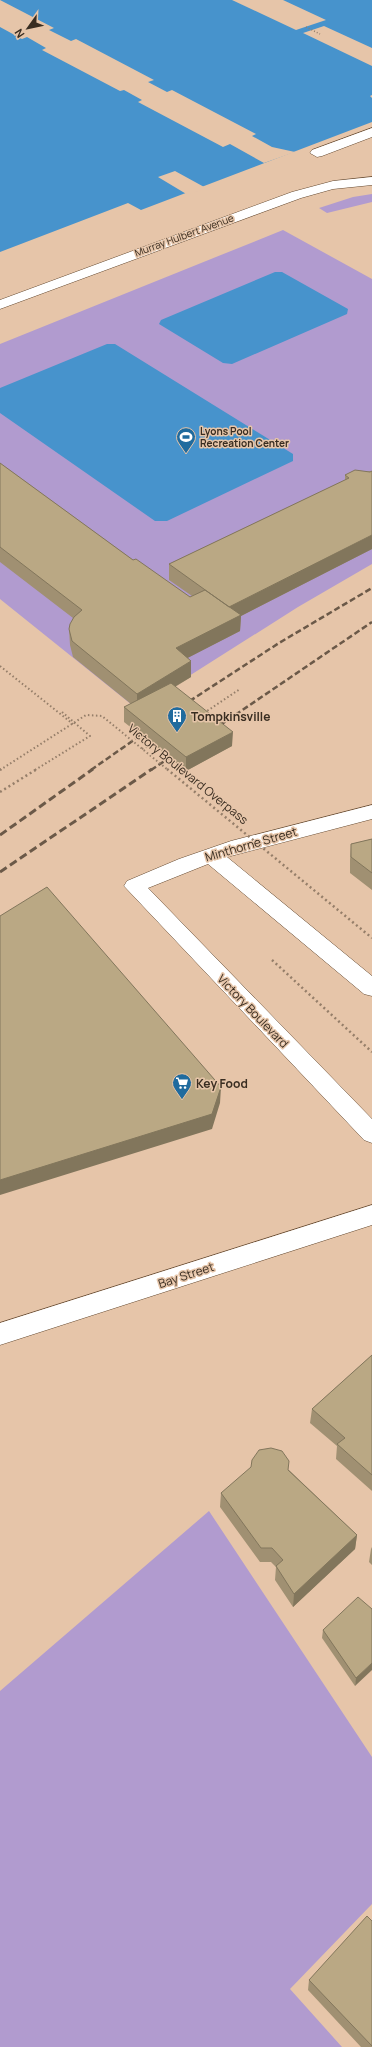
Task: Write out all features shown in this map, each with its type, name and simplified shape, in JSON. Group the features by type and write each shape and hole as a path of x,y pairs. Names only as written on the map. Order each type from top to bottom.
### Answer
{"street":[{"path":"317,153 372,132"},
{"name":"Murray Hulbert Avenue","path":"0,305 127,256 300,193 336,184 372,181"},
{"name":"Minthorne Street","path":"134,886 211,855 372,812"},
{"path":"211,855 372,988"},
{"name":"Victory Boulevard","path":"134,886 372,1134"},
{"name":"Bay Street","path":"0,1334 372,1215"}],"path":[{"path":"306,27 320,34"},
{"path":"0,666 73,724"},
{"path":"202,714 240,689"},
{"path":"0,792 90,736 62,712"},
{"name":"Victory Boulevard Overpass","path":"0,770 86,716 102,716 142,750 229,818 372,938"},
{"path":"142,750 153,744"},
{"path":"270,958 372,1052"}],"shaded area":[{"path":"372,194 372,202 327,213 319,208 353,197"},
{"name":"Lyons Pool Recreation Center","path":"283,230 372,279 372,564 298,607 137,709 0,599 0,344"},
{"path":"209,1511 372,1757 372,1904 290,1989 342,2047 0,2047 0,1691"}],"water":[{"path":"0,0 372,0 372,95 370,96 372,98 372,122 141,210 128,203 0,252"},
{"path":"275,272 282,272 348,309 347,314 232,364 223,363 159,324 161,320"},
{"path":"107,344 115,344 293,454 293,461 167,521 155,521 0,413 0,388"}],"pier":[{"path":"0,0 54,28 49,30 71,41 76,39 154,80 148,82 167,92 172,90 256,134 252,136 272,147 295,152 264,163 230,144 223,147 138,102 142,100 124,90 120,91 42,50 46,48 27,37 22,39 0,27"},
{"path":"232,0 283,0 326,20 296,30"},
{"path":"324,26 372,48 372,66 303,33"},
{"path":"175,171 206,188 188,195 158,177"}],"building":[{"path":"0,463 133,560 136,559 190,597 205,590 241,615 176,648 191,661 137,694 72,641 69,629 70,624 74,617 82,610 0,547"},
{"path":"355,470 372,471 372,535 229,607 169,564 349,478 345,475"},
{"name":"Tompkinsville","path":"171,683 233,732 186,757 124,707"},
{"path":"372,839 372,873 351,857 351,844"},
{"path":"47,887 221,1087 212,1114 0,1180 0,916"},
{"path":"372,1355 372,1475 337,1444 345,1438 312,1409"},
{"path":"271,1448 282,1451 289,1461 288,1470 357,1535 294,1594 276,1566 283,1560 272,1548 261,1548 221,1493 251,1467 252,1460 259,1450"},
{"path":"358,1597 372,1609 372,1663 356,1678 323,1630"},
{"path":"367,1916 372,1921 372,2046 309,1980"}],"railway":[{"path":"182,706 279,643 372,588"},
{"path":"213,730 372,622"},
{"path":"91,770 141,735"},
{"path":"151,770 169,758"},
{"path":"0,835 93,769"},
{"path":"0,872 152,769"}],"place":[{"name":"Lyons Pool Recreation Center","path":"186,454"},
{"name":"Tompkinsville","path":"177,733"},
{"name":"Key Food","path":"182,1100"}]}
